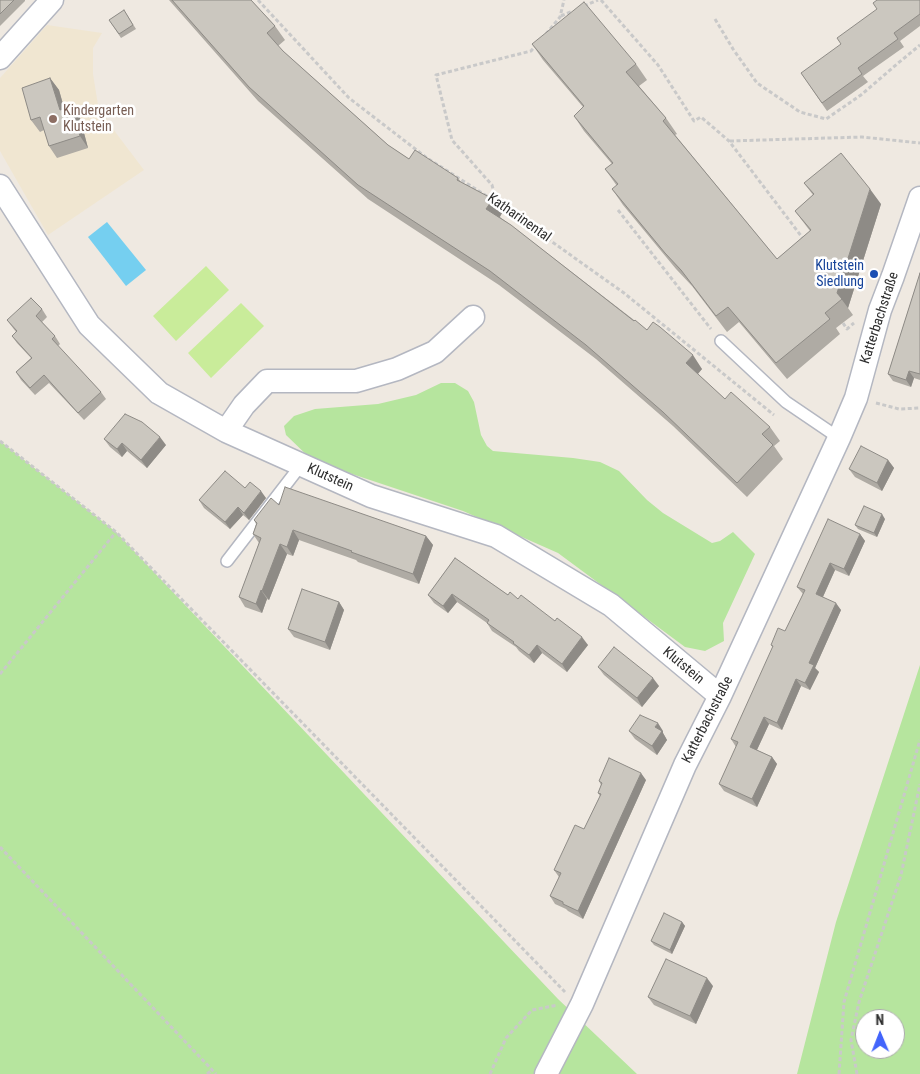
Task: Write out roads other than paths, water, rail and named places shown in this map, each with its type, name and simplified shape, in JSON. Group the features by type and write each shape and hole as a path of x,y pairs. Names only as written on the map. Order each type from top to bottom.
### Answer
{"street":[{"path":"0,58 52,0"},
{"name":"Klutstein","path":"0,186 89,325 159,393 226,431 370,496 496,536 611,605 720,696"},
{"name":"Katterbachstraße","path":"546,1074 685,765 720,696 839,438 856,398 880,310 920,198"},
{"path":"226,431 244,405 267,381 356,380 397,370 436,352 473,318"}],"lane":[{"path":"721,341 786,402 839,438"},
{"path":"227,561 301,465"}],"water":[{"path":"107,222 146,270 126,286 88,237"}],"place":[{"name":"Kindergarten Klutstein","path":"53,119"},
{"name":"Klutstein Siedlung","path":"874,274"}]}
